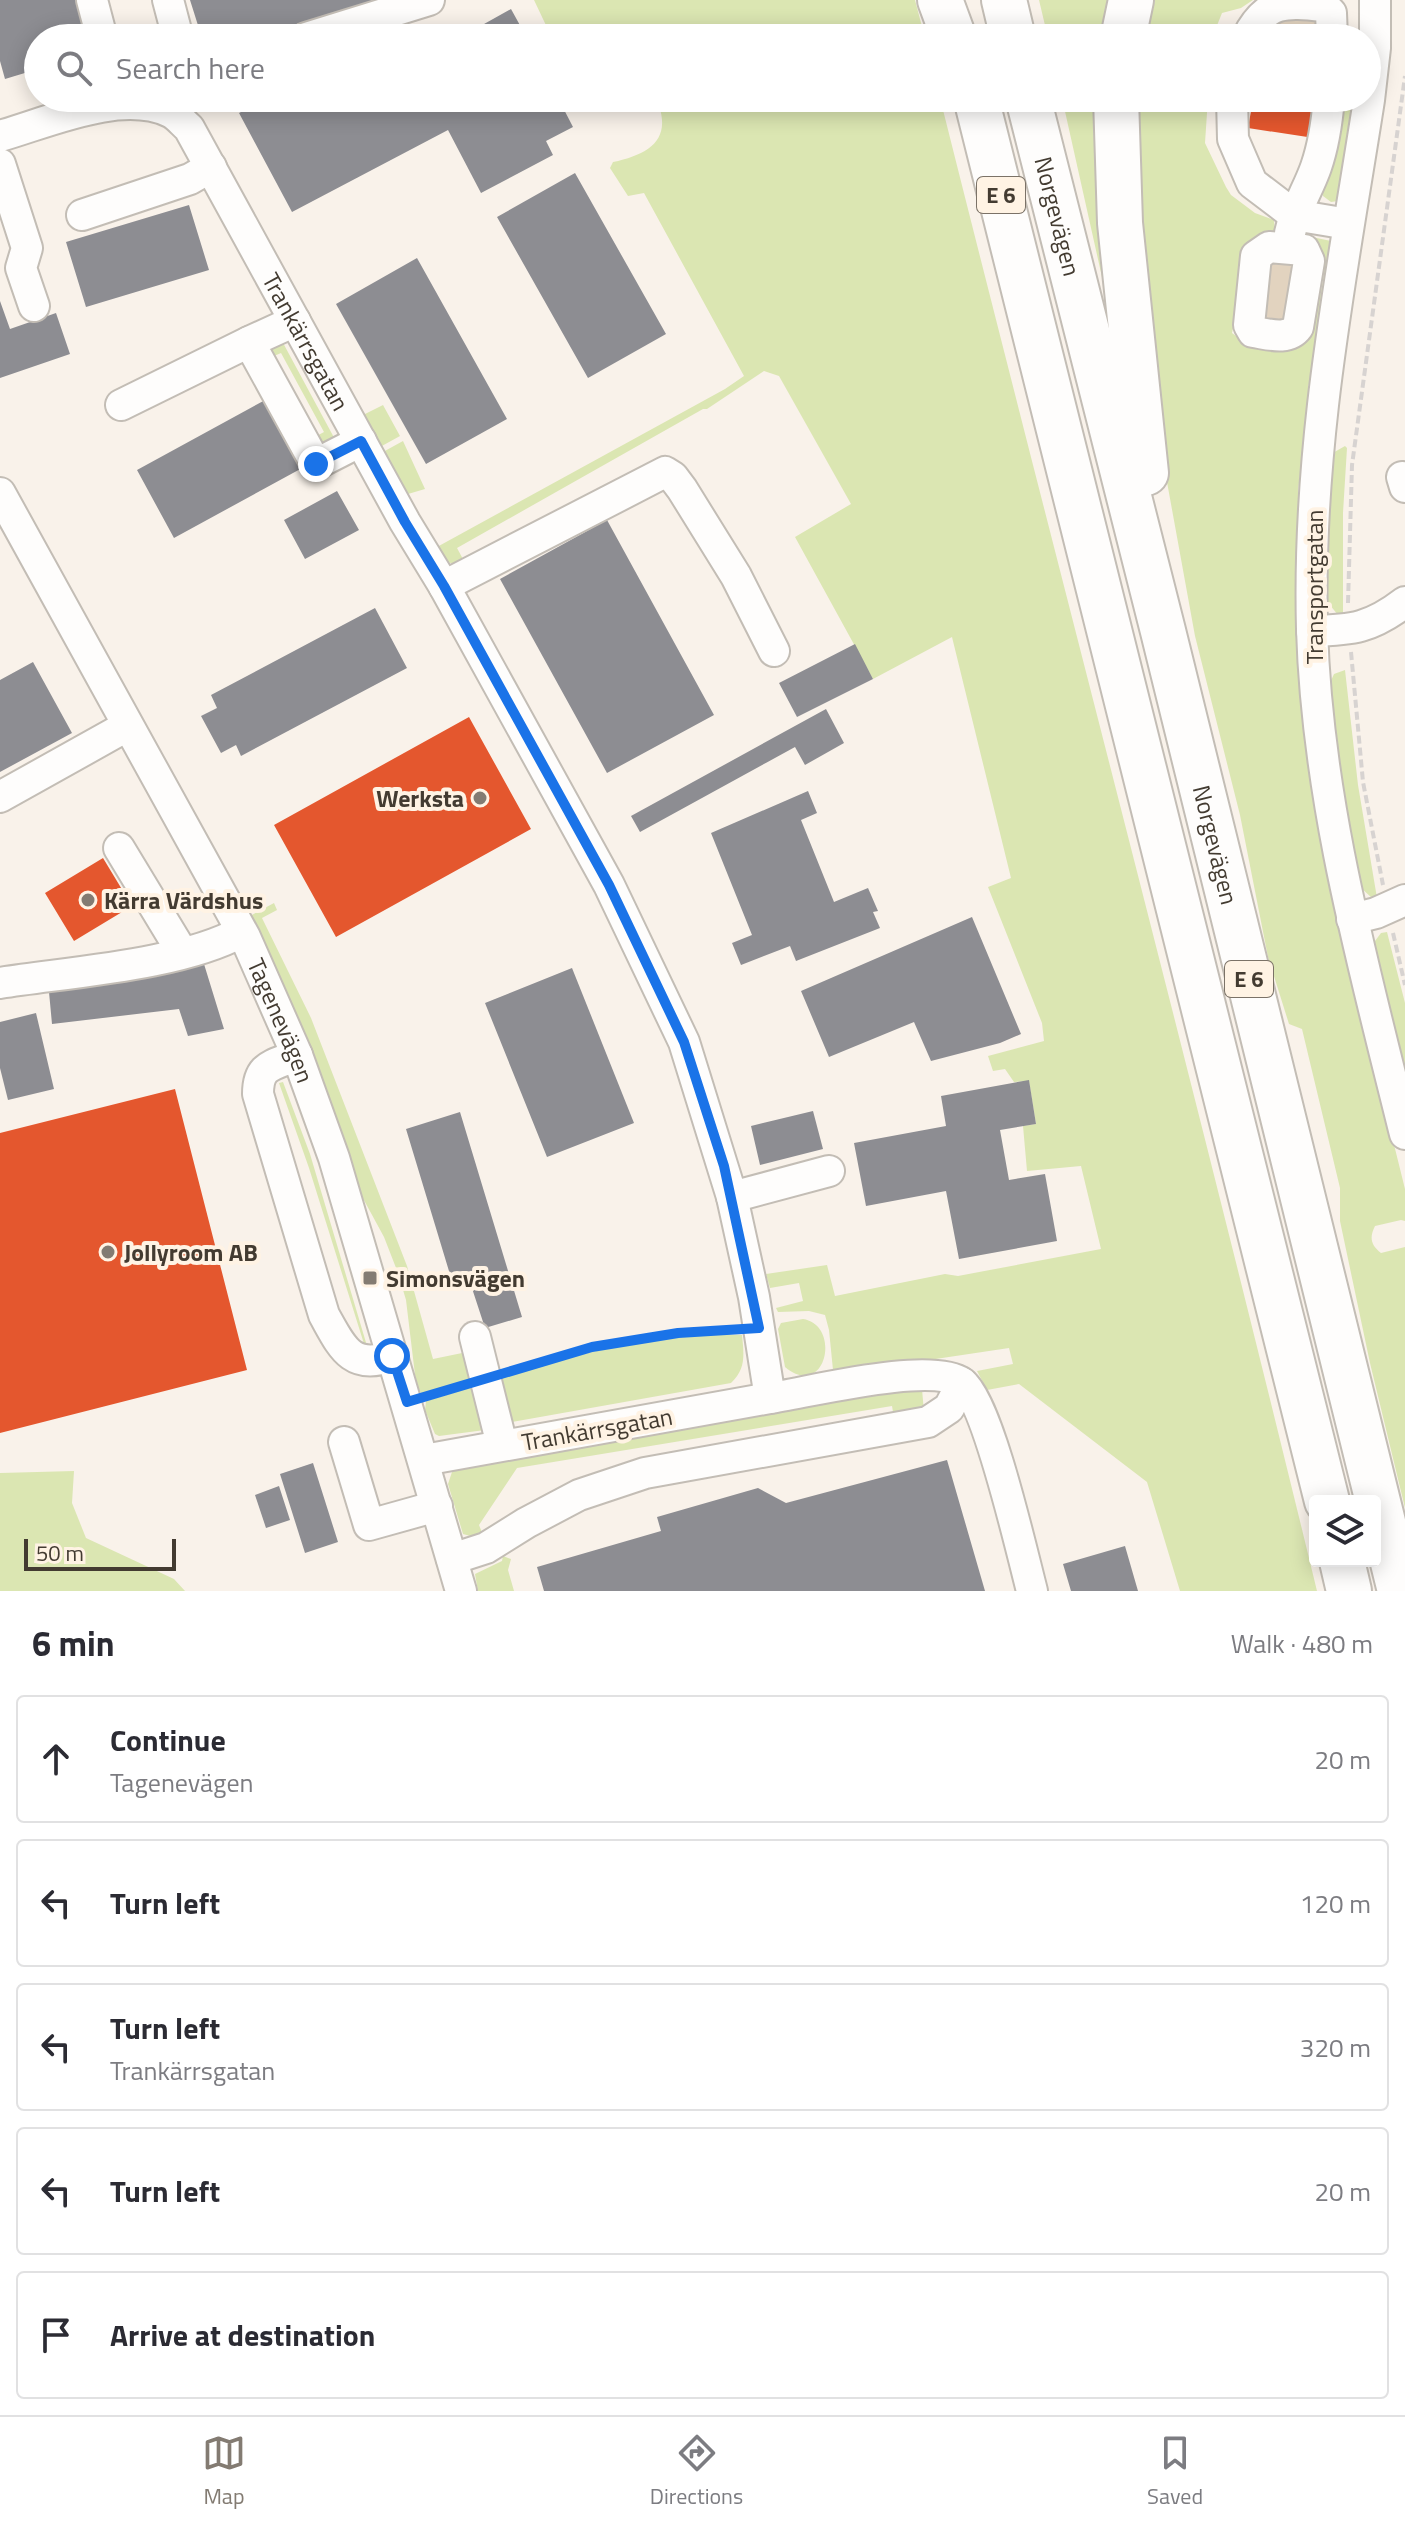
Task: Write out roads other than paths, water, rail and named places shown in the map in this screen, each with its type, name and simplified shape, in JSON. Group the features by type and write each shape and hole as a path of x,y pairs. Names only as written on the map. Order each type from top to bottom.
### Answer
{"highway":[{"path":"940,0 949,24"},
{"path":"953,0 959,24"},
{"path":"1004,0 1010,24"},
{"path":"1126,24 1131,0"},
{"name":"Norgevägen","path":"979,112 1325,1495"},
{"name":"Norgevägen","path":"1032,112 1400,1591"},
{"path":"1116,112 1120,223 1163,631"},
{"path":"1343,1567 1349,1591"}],"street":[{"path":"92,0 98,24"},
{"path":"168,0 174,24"},
{"path":"351,24 429,0"},
{"name":"Transportgatan","path":"1365,0 1371,24"},
{"name":"Transportgatan","path":"1374,24 1375,0"},
{"path":"1254,24 1257,17 1274,5 1299,4 1324,6 1331,13 1331,24"},
{"name":"Trankärrsgatan","path":"0,136 79,112"},
{"name":"Trankärrsgatan","path":"171,112 189,128 609,885 684,1042 732,1197 770,1398"},
{"path":"1232,112 1233,139 1252,183 1294,215 1348,224"},
{"path":"1287,248 1294,215 1326,136 1328,112"},
{"name":"Transportgatan","path":"1367,112 1319,423 1312,524 1312,631 1324,766 1352,919 1405,1134"},
{"path":"0,164 27,248 21,268 34,306"},
{"path":"82,215 190,179 211,167"},
{"path":"121,405 295,321"},
{"path":"249,342 316,464 361,441"},
{"path":"444,586 665,472 682,489 736,576 774,651"},
{"name":"Tagenevägen","path":"0,493 241,932 297,1055 334,1158 461,1591"},
{"path":"1312,631 1350,630 1383,620 1405,602"},
{"path":"0,797 127,726"},
{"path":"119,848 182,952"},
{"path":"1352,919 1396,904"},
{"path":"0,983 144,961 225,941 241,932"},
{"path":"297,1055 265,1069 258,1080 258,1094 324,1315 341,1345 362,1362 392,1356"},
{"path":"732,1197 829,1171"},
{"path":"475,1337 502,1445"},
{"name":"Trankärrsgatan","path":"424,1460 918,1374 948,1377 962,1383"},
{"path":"452,1559 486,1548 579,1495 645,1473 928,1422 949,1408 962,1383 974,1396 991,1441 1032,1591"},
{"path":"344,1442 369,1525 437,1506"}],"place":[{"name":"Werksta","path":"480,798"},
{"name":"Kärra Värdshus","path":"88,900"},
{"name":"Jollyroom AB","path":"108,1252"},
{"name":"Simonsvägen","path":"370,1278"}]}
